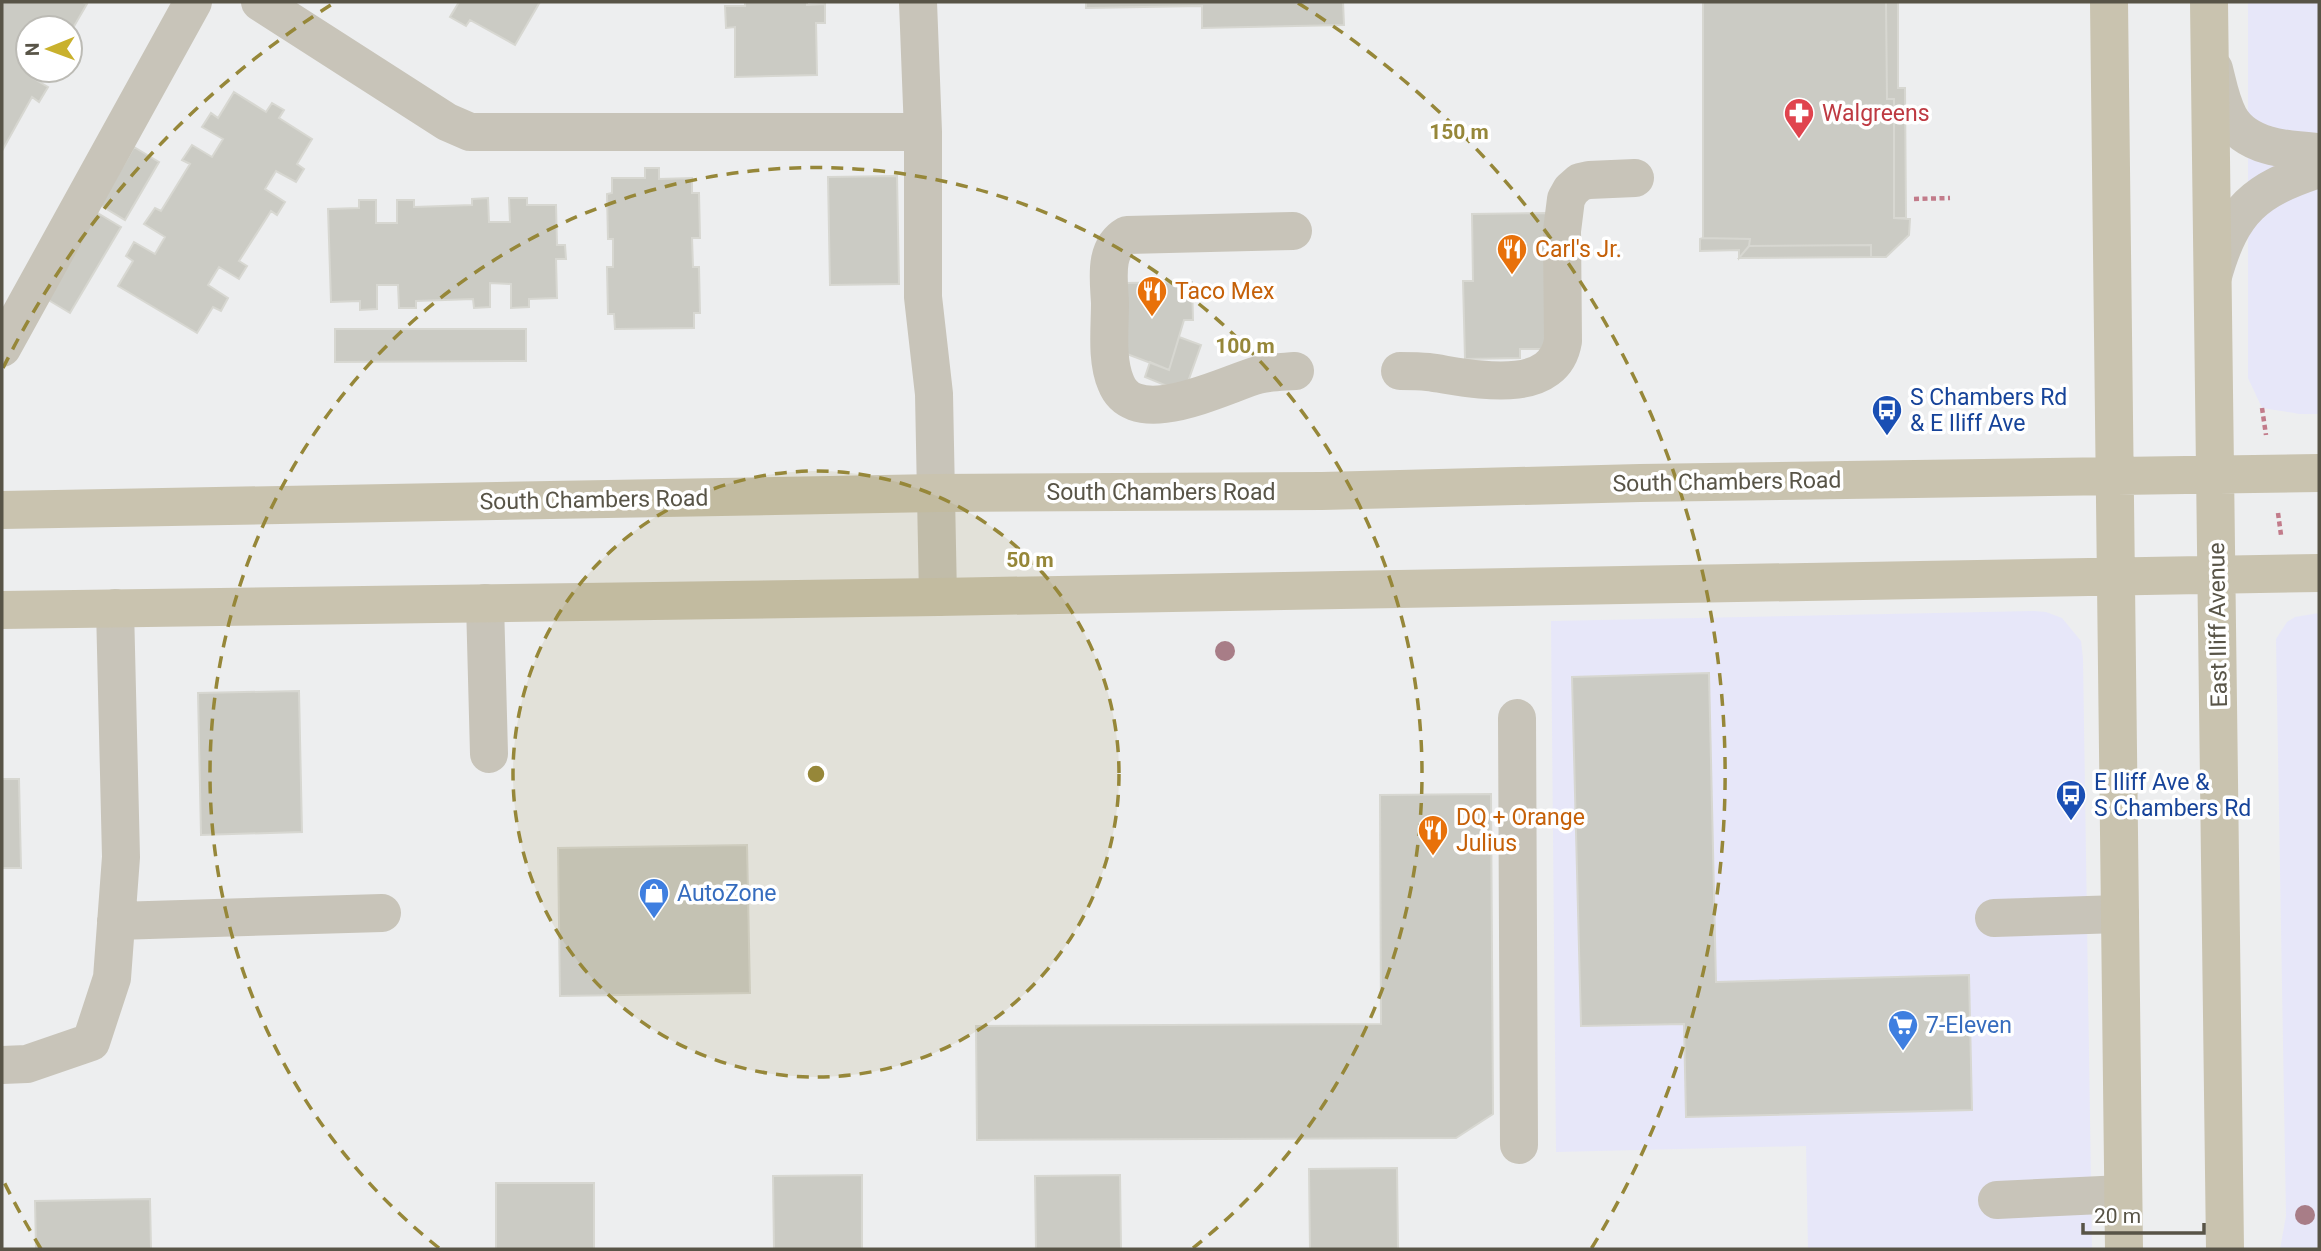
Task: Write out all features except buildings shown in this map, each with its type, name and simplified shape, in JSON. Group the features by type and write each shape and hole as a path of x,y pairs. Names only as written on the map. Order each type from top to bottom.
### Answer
{"main road":[{"path":"2109,2 2124,1249"},
{"name":"East Iliff Avenue","path":"2209,2 2225,1249"},
{"name":"South Chambers Road","path":"2,510 2319,473"},
{"path":"2,610 2319,573"}],"street":[{"path":"2,348 193,2"},
{"path":"260,2 447,122 470,132 923,132"},
{"path":"918,2 923,132 923,297 934,394 938,597"},
{"path":"2209,46 2222,100 2230,119 2245,135 2264,144 2319,152"},
{"path":"2212,281 2221,248 2232,226 2247,206 2288,179 2319,169"},
{"path":"1400,371 1499,381 1530,377 1546,370 1561,352 1563,341 1562,231 1566,199 1580,182 1635,178"},
{"path":"1293,231 1126,235 1114,246 1109,274 1113,373 1119,390 1131,400 1165,405 1259,375 1295,371"},
{"path":"485,603 489,754"},
{"path":"2,1065 27,1065 91,1042 112,978 121,857 115,608"},
{"path":"1517,718 1519,1144"},
{"path":"116,921 382,913"},
{"path":"1994,918 2120,914"},
{"path":"1997,1200 2123,1194"}],"path":[{"path":"1914,199 1950,198"}],"shaded area":[{"path":"2248,2 2319,2 2319,414 2262,408 2248,378"},
{"path":"2034,611 2062,618 2081,641 2083,659 2092,1249 1808,1249 1806,1146 1556,1152 1551,621"},
{"path":"2319,613 2319,1249 2280,1249 2286,1216 2276,639 2287,622 2295,617"}],"place":[{"name":"Walgreens","path":"1799,140"},
{"name":"Carl's Jr.","path":"1512,276"},
{"name":"Taco Mex","path":"1152,318"},
{"name":"S Chambers Rd & E Iliff Ave","path":"1887,437"},
{"name":"E Iliff Ave & S Chambers Rd","path":"2071,822"},
{"name":"DQ + Orange Julius","path":"1433,857"},
{"name":"AutoZone","path":"654,920"},
{"name":"7-Eleven","path":"1903,1052"}]}
